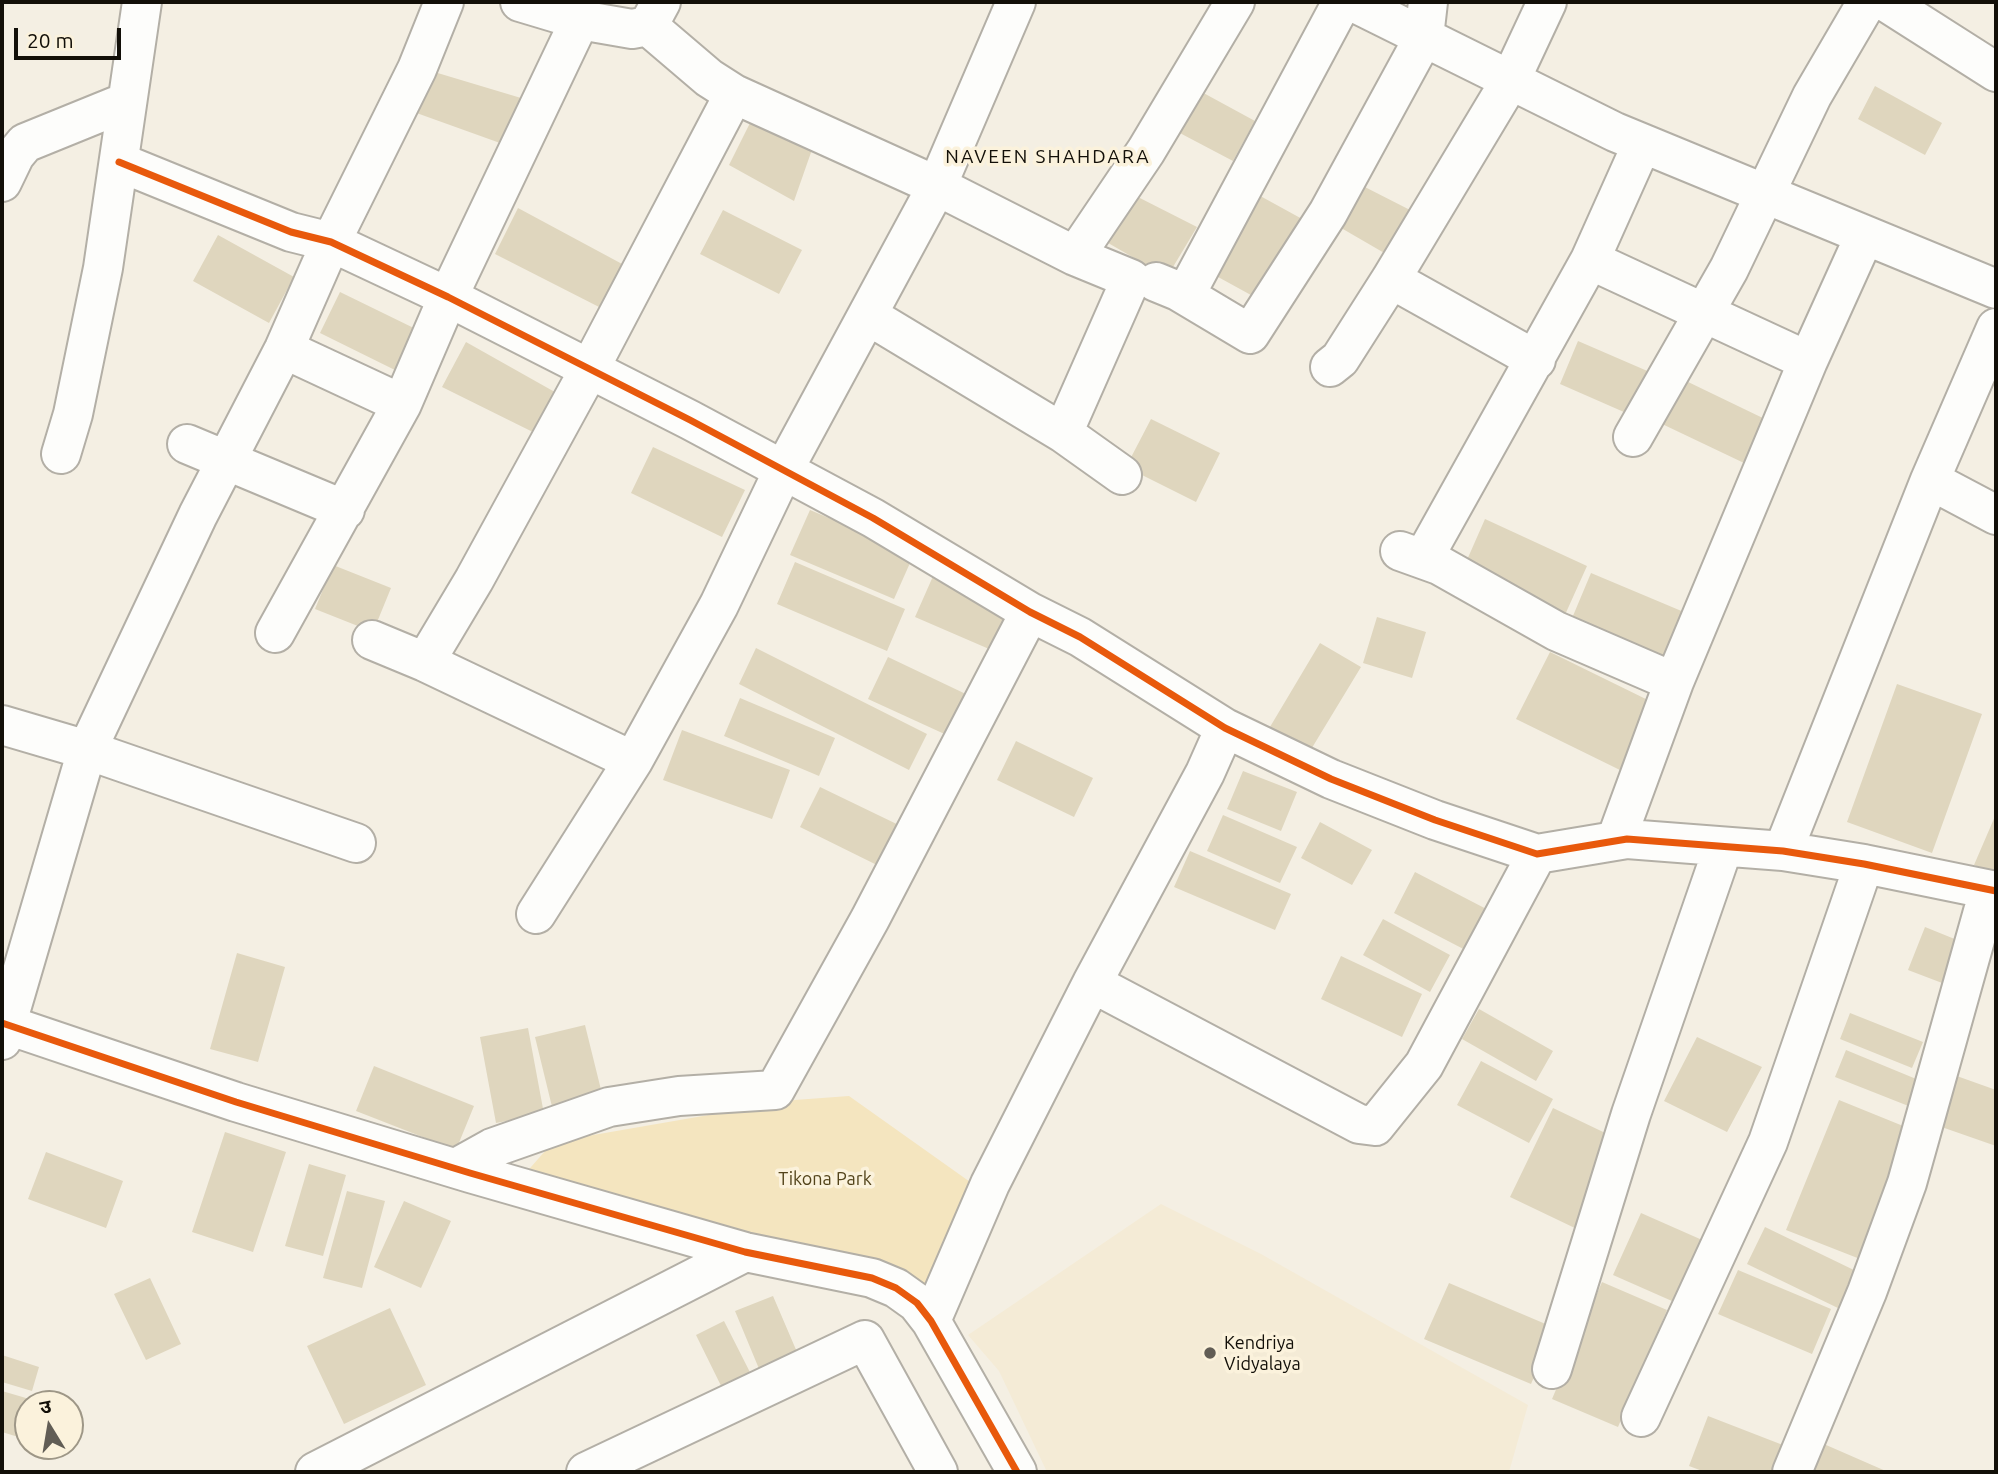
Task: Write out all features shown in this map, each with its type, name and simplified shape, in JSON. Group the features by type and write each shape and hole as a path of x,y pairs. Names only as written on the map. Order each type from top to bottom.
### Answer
{"street":[{"path":"61,454 73,414 103,268 125,102 142,2"},
{"path":"444,2 417,69 331,243 284,349 225,461 87,750 3,1029 236,1102 745,1252 872,1278 896,1288 917,1303 931,1321 1017,1472"},
{"path":"520,2 580,20 632,29 655,14 709,78 734,94 937,186 1075,257 1131,279 1142,277 1178,291 1250,334 1328,213 1426,20"},
{"path":"536,914 633,761 719,605 783,471 937,186 1016,2"},
{"path":"1075,257 1146,151 1235,2"},
{"path":"1178,291 1190,286 1342,2"},
{"path":"1353,2 1426,20 1510,80 1642,144 1996,289"},
{"path":"1330,367 1339,359 1391,279 1510,80 1547,2"},
{"path":"1633,437 1729,269 1812,96 1867,2"},
{"path":"1886,2 1996,72"},
{"path":"275,633 402,404 448,297 580,20"},
{"path":"425,662 474,580 589,370 734,94"},
{"path":"2,182 15,155 25,143 125,102"},
{"path":"1642,144 1590,260 1536,360 1411,555 1439,565 1556,631 1674,682"},
{"path":"118,162 291,232 331,243 448,297 873,518 1030,612 1080,637 1224,727 1331,779 1448,825 1537,854 1616,840 1783,851 1864,864 1993,891 1907,1183 1867,1292 1792,1472"},
{"path":"1616,840 1674,682 1808,361 1865,235"},
{"path":"1590,260 1808,361"},
{"path":"1063,433 1131,279"},
{"path":"1391,279 1536,360"},
{"path":"869,316 1063,433 1122,474"},
{"path":"1783,851 1884,602 1930,480 1996,328"},
{"path":"284,349 402,404"},
{"path":"187,444 345,510"},
{"path":"1930,480 1996,515"},
{"path":"456,1168 492,1148 609,1107 679,1096 775,1090 870,919 1030,612"},
{"path":"372,640 425,662 633,761"},
{"path":"2,725 87,750 356,844"},
{"path":"931,1321 990,1184 1092,983 1205,773 1224,727"},
{"path":"1552,1369 1632,1114 1723,848"},
{"path":"1092,983 1359,1124 1375,1126 1424,1065 1537,854"},
{"path":"1641,1417 1769,1142 1864,864"},
{"path":"315,1472 745,1252"},
{"path":"586,1472 865,1340 939,1472"}],"shaded area":[{"name":"Kendriya Vidyalaya","path":"1161,1204 1261,1254 1528,1405 1509,1472 1047,1472 999,1371 968,1335"}],"green space":[{"name":"Tikona Park","path":"849,1096 980,1189 946,1316 910,1276 556,1219 517,1204 509,1192 553,1142 795,1100"}],"building":[{"path":"431,71 521,98 500,143 411,111"},
{"path":"1875,86 1942,123 1925,155 1858,119"},
{"path":"1198,90 1255,121 1233,161 1176,131"},
{"path":"757,109 815,141 794,201 729,165"},
{"path":"1359,184 1412,211 1386,254 1336,225"},
{"path":"1253,192 1304,220 1260,300 1209,272"},
{"path":"1130,193 1197,227 1167,277 1103,240"},
{"path":"518,208 624,265 601,308 495,254"},
{"path":"723,210 802,250 779,294 700,254"},
{"path":"218,235 294,277 269,323 193,281"},
{"path":"340,292 424,333 403,374 320,333"},
{"path":"1578,341 1652,373 1633,416 1560,384"},
{"path":"466,342 569,400 549,440 442,387"},
{"path":"1684,380 1769,421 1744,463 1660,423"},
{"path":"1151,419 1220,453 1196,502 1126,467"},
{"path":"653,447 745,490 722,537 631,493"},
{"path":"810,510 914,554 894,599 790,555"},
{"path":"1485,519 1587,566 1564,617 1463,569"},
{"path":"795,562 905,609 887,651 777,604"},
{"path":"333,565 391,588 373,632 315,609"},
{"path":"1591,573 1691,615 1670,666 1570,623"},
{"path":"934,574 1015,609 996,652 915,617"},
{"path":"1377,617 1426,632 1412,678 1363,663"},
{"path":"1320,643 1361,667 1304,761 1264,737"},
{"path":"756,648 927,734 909,770 739,684"},
{"path":"1550,652 1656,704 1622,771 1516,719"},
{"path":"888,657 970,696 951,737 868,699"},
{"path":"1897,684 1982,714 1932,853 1847,822"},
{"path":"740,698 835,738 819,776 724,736"},
{"path":"682,730 790,770 772,819 663,780"},
{"path":"1016,741 1093,778 1074,817 997,780"},
{"path":"1243,771 1297,792 1281,831 1227,809"},
{"path":"820,787 907,829 887,870 800,827"},
{"path":"1996,814 1996,874 1974,865"},
{"path":"1223,815 1297,847 1280,883 1207,851"},
{"path":"1320,822 1372,850 1352,885 1301,858"},
{"path":"1190,851 1291,894 1275,930 1174,887"},
{"path":"1415,872 1496,914 1475,955 1394,913"},
{"path":"1383,919 1450,955 1430,992 1363,955"},
{"path":"1925,927 1967,944 1950,986 1908,970"},
{"path":"237,953 285,967 258,1062 210,1049"},
{"path":"1341,956 1422,994 1402,1037 1321,999"},
{"path":"1479,1009 1553,1051 1536,1081 1462,1039"},
{"path":"1850,1013 1923,1042 1912,1068 1840,1039"},
{"path":"585,1025 605,1106 555,1119 535,1037"},
{"path":"528,1028 544,1114 496,1123 480,1037"},
{"path":"1697,1037 1762,1067 1727,1132 1664,1101"},
{"path":"1846,1050 1921,1081 1911,1107 1835,1077"},
{"path":"1481,1061 1553,1099 1529,1143 1457,1105"},
{"path":"374,1066 474,1106 456,1150 356,1111"},
{"path":"1954,1075 1996,1090 1996,1146 1933,1124"},
{"path":"1839,1100 1913,1130 1860,1259 1786,1230"},
{"path":"1553,1108 1622,1141 1579,1230 1510,1197"},
{"path":"225,1132 286,1152 253,1252 192,1232"},
{"path":"46,1152 123,1181 106,1228 28,1199"},
{"path":"309,1164 346,1175 323,1256 285,1246"},
{"path":"347,1191 385,1201 362,1288 323,1278"},
{"path":"404,1201 451,1221 421,1288 374,1267"},
{"path":"1641,1213 1709,1243 1681,1305 1613,1275"},
{"path":"1765,1227 1858,1272 1840,1309 1747,1264"},
{"path":"1738,1270 1831,1309 1812,1354 1718,1314"},
{"path":"150,1278 181,1344 146,1360 114,1294"},
{"path":"1602,1282 1667,1310 1618,1427 1552,1399"},
{"path":"1449,1283 1555,1328 1531,1384 1424,1339"},
{"path":"773,1296 800,1359 762,1376 735,1311"},
{"path":"390,1308 426,1385 344,1424 307,1346"},
{"path":"724,1321 759,1390 730,1404 696,1335"},
{"path":"2,1355 39,1367 32,1390 2,1382"},
{"path":"2,1391 14,1395 14,1436 2,1432"},
{"path":"1708,1416 1788,1447 1779,1472 1705,1472 1689,1466"},
{"path":"1817,1441 1888,1472 1803,1472"}],"cycle path":[{"path":"119,162 291,232 331,242 448,297 690,420 873,518 1030,612 1080,637 1225,728 1331,779 1435,820 1537,854 1627,839 1783,851 1864,864 1996,891"},
{"path":"2,1023 236,1102 470,1173 745,1252 872,1278 896,1288 917,1303 931,1321 1017,1472"}],"place":[{"name":"Kendriya Vidyalaya","path":"1210,1353"}],"district":[{"name":"NAVEEN SHAHDARA","path":"1048,157"}]}
